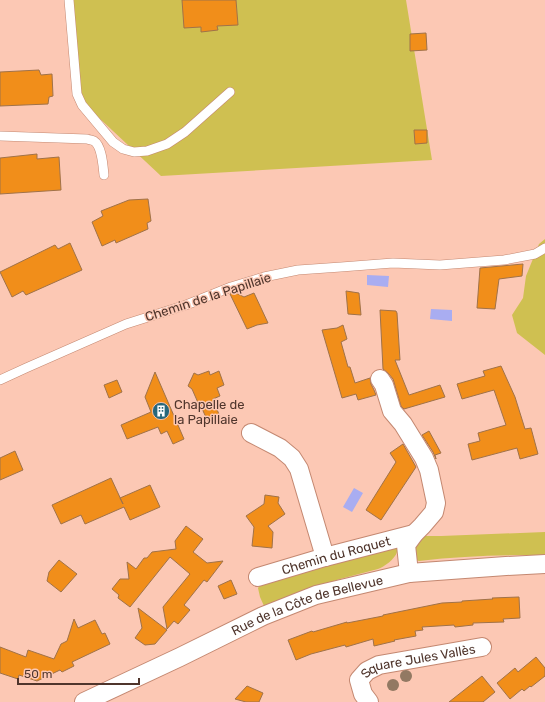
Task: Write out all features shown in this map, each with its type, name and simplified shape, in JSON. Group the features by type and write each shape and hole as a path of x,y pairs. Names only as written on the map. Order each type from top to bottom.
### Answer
{"street":[{"path":"380,379 384,385 392,411 403,424 424,458 429,470 436,503 434,512 406,545 409,573"},
{"path":"252,433 280,448 292,458 299,469 325,557"},
{"name":"Chemin du Roquet","path":"258,577 325,557 414,534"},
{"name":"Rue de la Côte de Bellevue","path":"84,702 250,622 316,595 409,573 545,564"},
{"name":"Square Jules Vallès","path":"369,702 362,694 359,680 367,671 379,666 482,647"}],"lane":[{"path":"69,0 77,94 82,105 113,142 123,149 134,152 167,144 185,132 230,92"},
{"path":"0,136 88,139 94,141 100,150 104,175"},
{"name":"Chemin de la Papillaie","path":"0,380 126,324 186,305 231,287 264,277 298,270 393,263 440,265 504,260 535,254 545,248"}],"shaded area":[{"path":"68,0 406,0 432,160 161,176 81,101"},
{"path":"545,239 545,355 517,333 512,315 523,298 526,276 539,244"},
{"path":"545,532 545,555 482,556 419,561 416,560 413,548 421,536"},
{"path":"397,545 396,555 386,565 378,569 299,592 264,606 260,597 258,588 263,581"}],"water":[{"path":"367,275 389,276 388,287 367,285"},
{"path":"431,309 452,310 452,321 430,319"},
{"path":"354,488 363,493 352,512 343,507"}],"building":[{"path":"182,0 236,0 238,25 217,26 218,30 201,32 201,27 184,28"},
{"path":"426,33 427,50 410,51 410,34"},
{"path":"39,70 41,75 52,74 53,96 49,97 48,104 0,106 0,72"},
{"path":"414,130 427,130 427,143 415,144"},
{"path":"37,154 37,159 59,157 61,190 0,194 0,158"},
{"path":"148,199 151,221 147,223 148,229 116,243 115,240 102,246 92,222 103,216 101,211 129,200"},
{"path":"70,243 82,270 26,295 23,291 12,297 0,272 55,245 58,249"},
{"path":"523,264 522,276 499,279 495,309 477,308 480,268"},
{"path":"346,291 359,293 361,315 348,314"},
{"path":"234,292 244,297 254,293 268,323 247,329 230,294"},
{"path":"380,310 396,311 397,313 400,360 395,360 409,395 440,385 445,397 404,409 401,406 393,379 383,369"},
{"path":"343,325 347,339 341,342 348,367 350,367 355,383 370,378 376,395 358,400 356,394 342,398 322,330 337,328"},
{"path":"501,366 515,397 525,429 531,428 538,454 520,459 517,448 472,460 468,444 480,441 478,433 506,425 494,390 462,399 457,384 485,376 483,371"},
{"path":"209,371 210,375 219,371 224,385 217,388 220,396 213,399 220,417 208,422 192,389 188,386 194,373 198,375"},
{"path":"155,372 184,439 173,444 167,431 161,434 158,427 127,439 121,425 151,412 145,397"},
{"path":"117,380 122,392 109,398 104,385"},
{"path":"429,431 441,453 435,455 436,459 422,435"},
{"path":"403,444 416,467 381,520 366,510 396,462 390,453"},
{"path":"15,451 23,470 0,480 0,458"},
{"path":"111,478 120,498 150,485 160,507 130,520 124,507 85,524 81,515 61,524 52,505"},
{"path":"265,495 279,497 278,503 285,514 268,526 273,532 272,548 252,546 254,527 246,516 264,504"},
{"path":"186,526 203,539 193,552 207,563 223,561 207,582 204,580 184,605 190,610 178,624 174,621 167,629 163,607 190,574 170,557 130,607 118,598 119,595 112,589 120,579 129,579 127,562 136,569 144,558 147,558 152,552 176,549 175,541"},
{"path":"59,560 77,574 61,592 47,581 49,572"},
{"path":"231,580 237,594 224,599 218,586"},
{"path":"519,597 520,618 503,619 504,622 473,623 473,625 455,627 454,625 422,627 423,630 415,631 416,636 394,640 395,641 374,646 373,639 346,647 345,645 311,654 296,660 288,640 312,631 313,632 347,622 442,603"},
{"path":"138,608 167,630 155,644 145,645 135,638 142,628"},
{"path":"74,619 78,628 95,620 102,634 105,633 110,644 72,662 74,666 62,672 60,670 37,681 19,675 18,679 0,673 0,647 26,657 28,650 54,659 61,644 67,641"},
{"path":"536,657 545,668 545,676 524,691 522,689 510,699 497,683 515,668 518,672"},
{"path":"482,676 495,692 483,702 449,702"},
{"path":"247,686 263,693 259,702 246,702 235,699"}],"place":[{"name":"Chapelle de la Papillaie","path":"161,411"}]}
